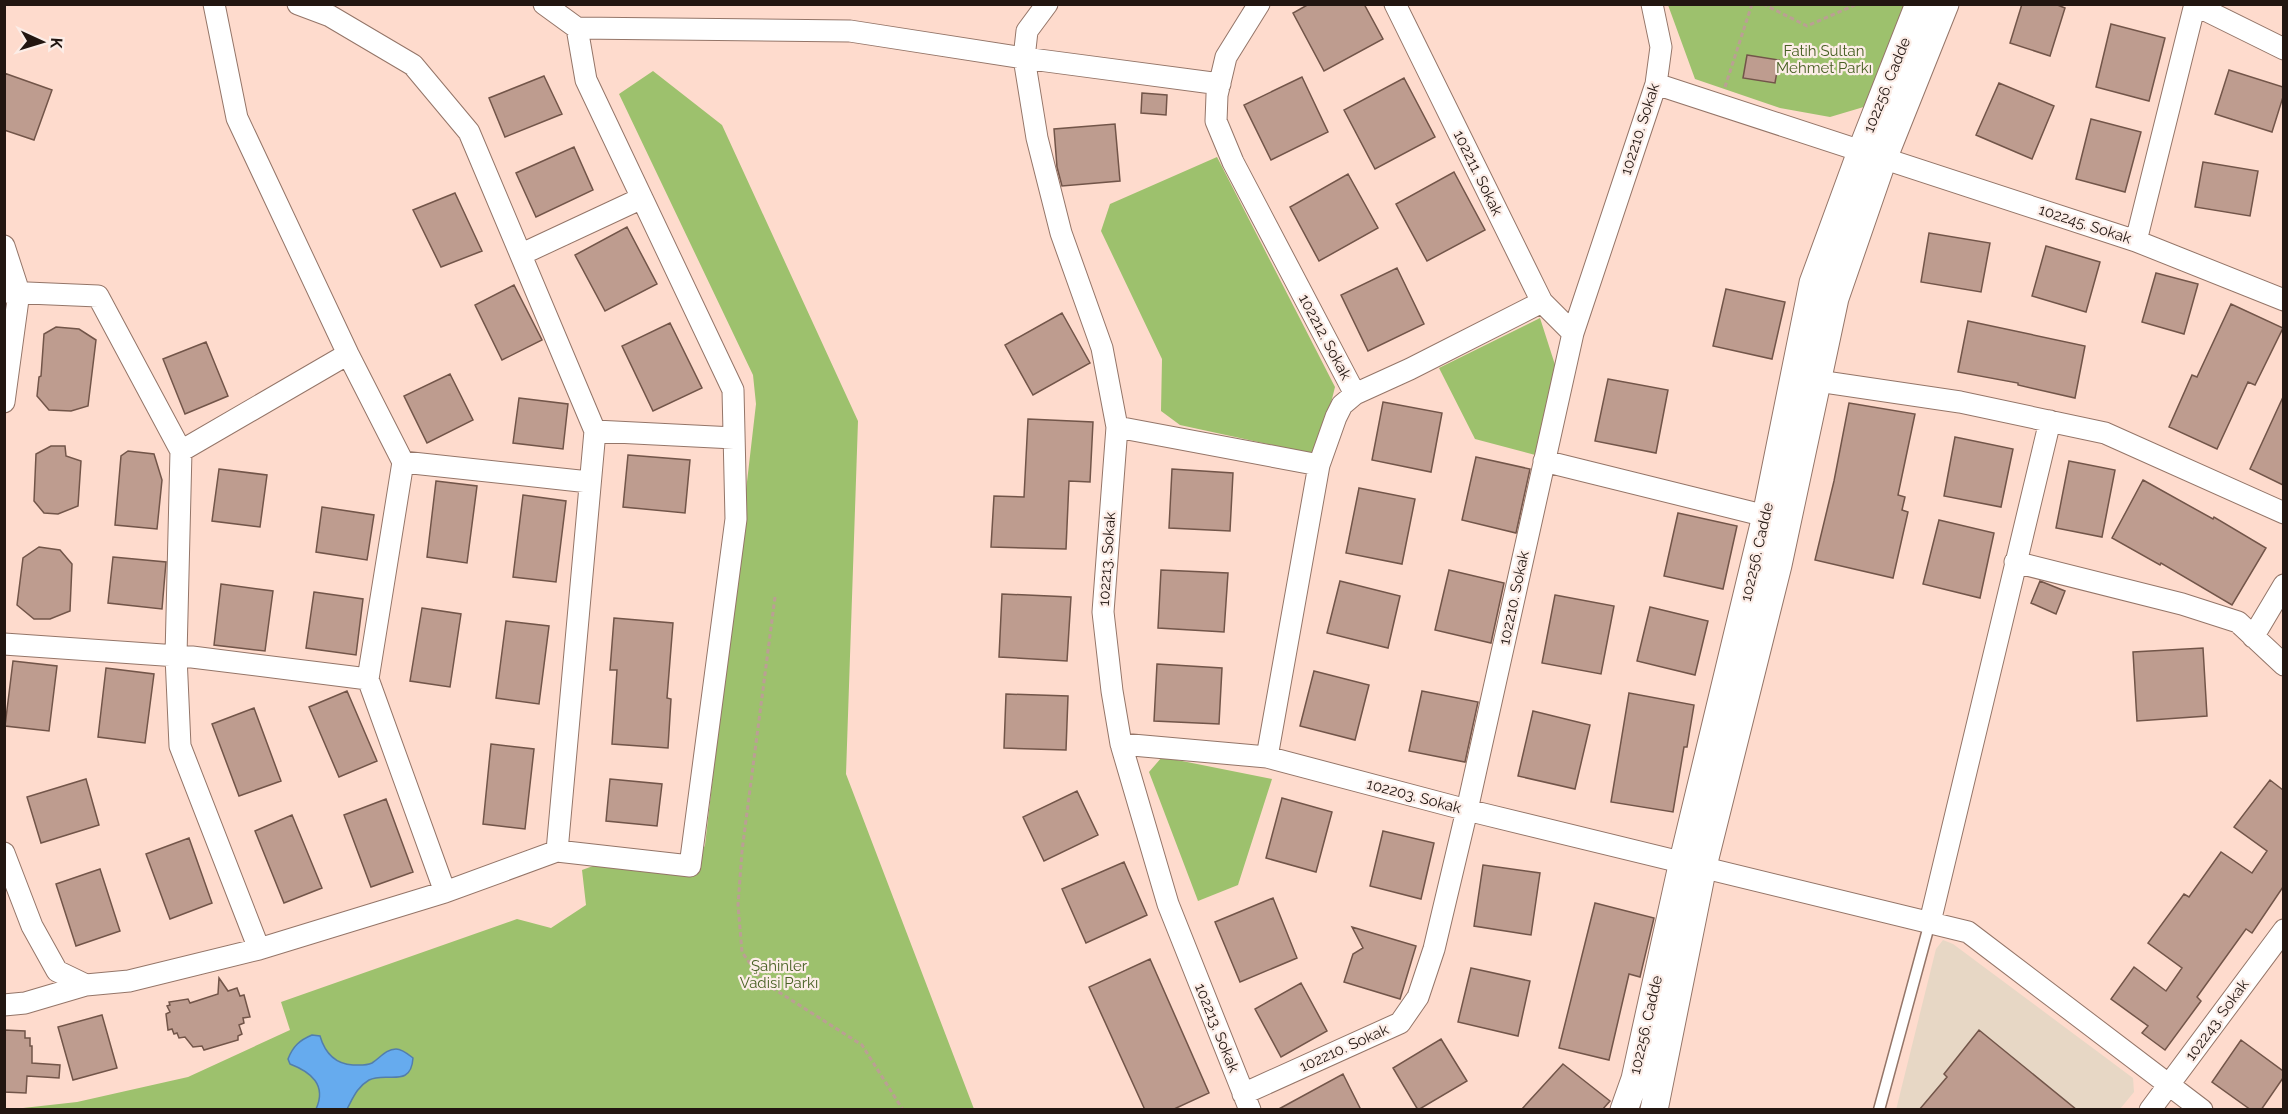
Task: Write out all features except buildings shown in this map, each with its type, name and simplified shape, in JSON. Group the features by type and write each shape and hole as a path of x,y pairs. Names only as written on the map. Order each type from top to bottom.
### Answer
{"street":[{"path":"214,4 237,118 348,354 403,462 368,679 445,892"},
{"path":"544,4 577,28 850,31 1024,58 1220,84"},
{"name":"102213. Sokak","path":"1047,4 1027,31 1024,58 1037,138 1061,233 1102,348 1117,427 1103,612 1121,744 1168,904 1247,1102"},
{"name":"102212. Sokak","path":"1259,4 1226,57 1216,121 1233,162 1354,394 1342,405 1336,417 1319,465 1267,757"},
{"name":"102211. Sokak","path":"1395,4 1542,302 1573,333"},
{"name":"102210. Sokak","path":"1247,1102 1400,1023 1418,997 1434,949 1467,810 1573,333 1656,84 1662,47 1652,4"},
{"name":"102256. Cadde","path":"1624,1110 1635,1079 1693,863 1778,565 1835,298 1871,155 1919,4"},
{"name":"102256. Cadde","path":"1654,1110 1693,863 1813,283 1871,155 1945,4"},
{"path":"2136,241 2195,5 2283,50"},
{"path":"309,6 413,65 469,132 595,431 557,851"},
{"path":"4,1005 25,1003 86,985 129,981 259,949 445,892 557,851 690,866 736,519 733,390 586,80 577,28"},
{"name":"102245. Sokak","path":"1656,84 1720,103 1871,155 2136,241 2283,300"},
{"path":"522,254 642,198"},
{"path":"4,246 12,292 4,402"},
{"path":"12,292 98,296 181,451 176,656 180,746 259,949"},
{"path":"1354,394 1410,369 1542,302"},
{"path":"181,451 348,354"},
{"path":"1818,381 1960,402 2105,433 2283,513"},
{"path":"1930,922 2050,421"},
{"path":"1117,427 1319,465"},
{"path":"595,431 734,438"},
{"path":"1544,461 1766,516"},
{"path":"403,462 589,482"},
{"path":"2015,562 2182,604 2238,622 2283,665"},
{"path":"2253,636 2283,585"},
{"path":"4,644 176,656 368,679"},
{"name":"102203. Sokak","path":"1121,744 1267,757 1467,810 1693,863 1968,932 2202,1110"},
{"path":"4,853 32,926 57,971 86,985"},
{"name":"102243. Sokak","path":"2150,1110 2283,930"}],"lane":[{"path":"1879,1110 1930,922"}],"path":[{"path":"1720,103 1752,4"},
{"path":"1763,4 1807,27 1857,4"},
{"path":"775,597 742,851 738,905 742,952 764,981 800,1007 862,1045 903,1110"}],"shaded area":[{"path":"1943,940 1953,944 2133,1078 2134,1092 2120,1109 1896,1110 1936,949"}],"green space":[{"name":"Fatih Sultan Mehmet Parkı","path":"1668,5 1907,5 1867,106 1830,117 1780,108 1695,79"},
{"name":"Şahinler Vadisi Parkı","path":"653,71 722,125 858,421 846,774 974,1109 5,1110 77,1102 188,1077 290,1030 281,1002 517,919 551,928 586,905 582,870 604,862 695,870 705,845 756,404 753,375 619,94"},
{"path":"1217,157 1335,387 1318,455 1180,425 1161,411 1162,359 1101,231 1110,204"},
{"path":"1540,318 1557,371 1539,456 1475,439 1439,368"},
{"path":"1162,757 1272,779 1238,885 1198,901 1149,772"}],"water":[{"path":"312,1035 320,1036 328,1052 336,1060 347,1064 367,1065 389,1050 396,1049 413,1058 411,1067 403,1076 369,1080 358,1089 347,1109 316,1109 320,1093 315,1080 290,1064 288,1059 297,1044"}]}
